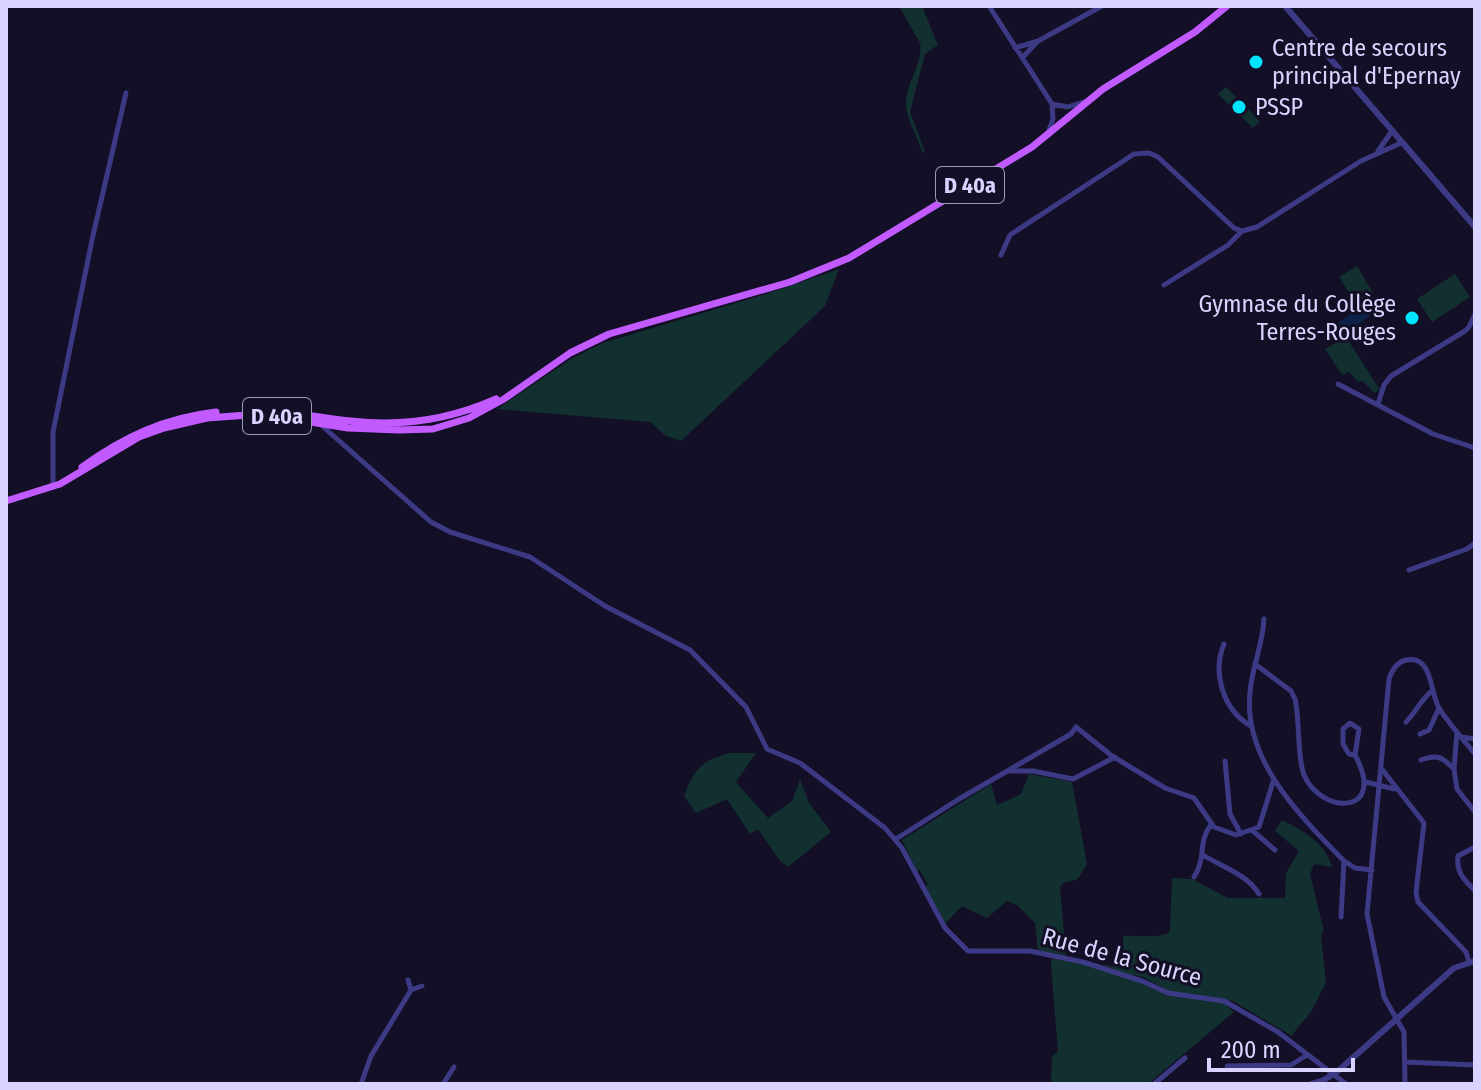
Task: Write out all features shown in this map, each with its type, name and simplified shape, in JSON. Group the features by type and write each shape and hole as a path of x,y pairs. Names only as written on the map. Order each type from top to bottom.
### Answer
{"main road":[{"name":"D 40a","path":"38,491 127,437 174,419 214,412 254,411 399,430 433,429 459,422 480,413 570,353 609,334 790,282 835,265 1047,136 1091,98 1195,32 1224,6"},
{"name":"D 40a","path":"6,501 68,480 139,437 181,423 252,414 320,420"}],"street":[{"path":"989,6 1052,104 1053,119 1047,136"},
{"path":"1015,48 1038,41 1102,6"},
{"path":"1287,6 1475,227"},
{"path":"1022,58 1038,41"},
{"path":"53,484 53,432 126,93"},
{"path":"1052,104 1068,107 1091,98"},
{"path":"1374,155 1392,131"},
{"path":"1164,285 1228,245 1242,231 1257,227 1374,155 1401,143"},
{"path":"1001,255 1010,235 1134,154 1142,152 1158,157 1234,228 1242,231"},
{"path":"1378,404 1384,385 1391,376 1465,331 1472,324 1475,314"},
{"path":"1338,384 1433,434 1475,448"},
{"name":"Rue de la Source","path":"320,420 431,522 450,532 520,552 605,606 690,650 746,707 764,746 800,763 896,839 945,928 968,951 1030,951 1083,962 1168,993 1224,1001 1278,1032 1346,1084"},
{"path":"1409,570 1467,549 1475,543"},
{"path":"1264,619 1249,695 1252,726 1264,762 1274,779 1344,861 1355,868 1372,870"},
{"path":"1224,644 1218,678 1237,714 1252,726"},
{"path":"1405,1084 1404,1032 1384,997 1367,914 1391,672 1397,665 1406,660 1416,661 1427,669 1439,708 1475,754"},
{"path":"1255,664 1291,691 1295,699 1302,768 1314,790 1332,802 1351,802 1362,794 1366,782 1355,755 1359,729 1350,723 1343,729 1343,744 1349,754 1355,755"},
{"path":"1406,722 1420,701 1433,690"},
{"path":"1420,734 1429,730 1439,708"},
{"path":"896,839 1071,734 1076,727 1115,757 1165,788 1197,801 1211,825 1231,835 1253,831 1261,824 1274,779"},
{"path":"1459,734 1475,739"},
{"path":"1459,734 1454,769 1457,789 1475,812"},
{"path":"1421,760 1435,755 1442,757 1454,769"},
{"path":"1007,771 1033,771 1073,779 1115,757"},
{"path":"1225,761 1230,814 1241,834"},
{"path":"1311,1084 1332,1075 1454,968 1472,962 1418,902 1416,887 1425,829 1422,818 1380,767"},
{"path":"1366,782 1389,778"},
{"path":"1380,782 1401,793"},
{"path":"1379,796 1394,789"},
{"path":"1194,877 1203,855 1205,834 1211,825"},
{"path":"1253,831 1275,850"},
{"path":"1475,847 1458,856 1457,867 1475,891"},
{"path":"1203,855 1245,879 1259,894"},
{"path":"1341,917 1344,861"},
{"path":"408,980 411,990"},
{"path":"361,1084 371,1056 411,990 422,986"},
{"path":"1227,1066 1291,1065 1307,1055"},
{"path":"1154,1084 1185,1058"},
{"path":"1405,1062 1475,1065"},
{"path":"443,1084 454,1067"}],"green space":[{"path":"899,6 922,6 938,45 925,54 910,112 925,152 922,153 906,104 921,51 920,43"},
{"name":"PSSP","path":"1226,87 1260,121 1253,128 1218,94"},
{"path":"1357,266 1373,293 1356,304 1339,277"},
{"path":"839,269 825,306 681,441 666,436 650,422 497,409 571,359 603,343"},
{"path":"1455,274 1470,297 1432,322 1417,299"},
{"path":"1346,337 1380,390 1374,393 1349,372 1342,375 1325,349"},
{"path":"729,753 756,753 736,782 768,818 792,801 800,779 809,803 831,832 788,867 780,861 758,829 750,834 727,799 696,813 684,796 692,779 705,763"},
{"path":"1029,774 1072,782 1087,864 1078,879 1063,883 1060,888 1066,956 1038,950 1035,923 1018,906 1007,901 987,918 962,906 945,924 925,887 928,885 920,870 917,871 902,840 991,784 997,805 1021,794"},
{"path":"1282,820 1319,844 1332,867 1314,864 1310,874 1324,931 1321,935 1326,984 1311,1012 1292,1036 1233,1001 1169,991 1143,977 1101,964 1124,968 1123,936 1167,934 1170,930 1172,878 1192,879 1228,898 1285,898 1286,873 1299,851 1275,831"},
{"path":"1054,959 1083,963 1137,980 1157,991 1224,1003 1234,1012 1149,1083 1051,1084 1052,1056 1058,1052 1051,964"}],"water":[{"path":"1374,299 1382,308 1339,337 1332,327"}],"place":[{"name":"Centre de secours principal d'Epernay","path":"1256,62"},
{"name":"PSSP","path":"1239,107"},
{"name":"Gymnase du Collège Terres-Rouges","path":"1412,318"}]}
